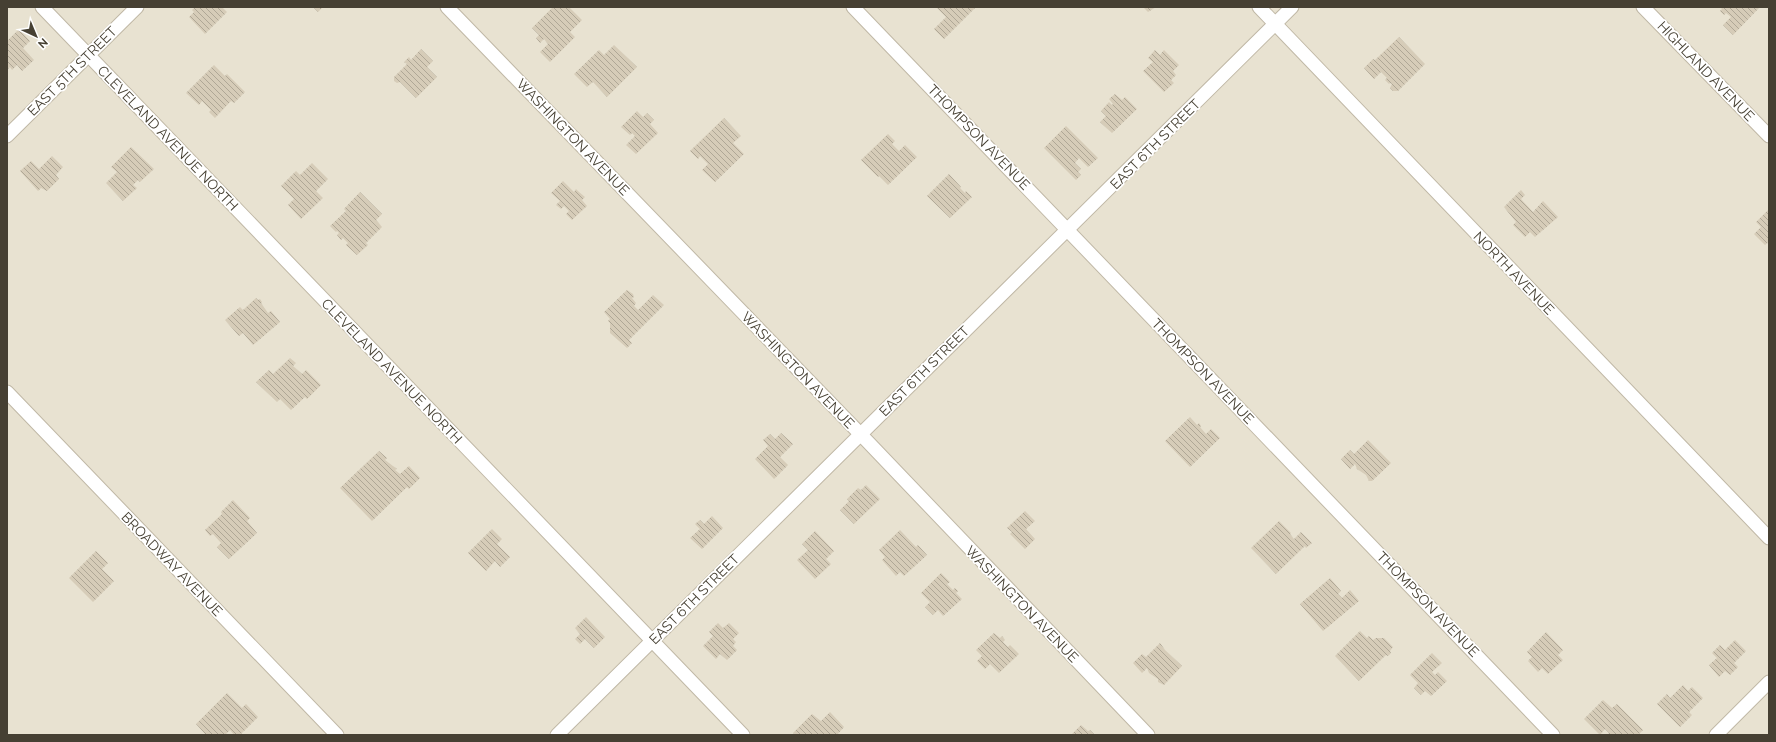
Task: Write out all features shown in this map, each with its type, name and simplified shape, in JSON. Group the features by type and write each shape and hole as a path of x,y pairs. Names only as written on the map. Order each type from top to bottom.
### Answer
{"street":[{"name":"CLEVELAND AVENUE NORTH","path":"42,7 743,735"},
{"name":"EAST 5TH STREET","path":"7,136 137,7"},
{"name":"WASHINGTON AVENUE","path":"447,7 860,434 1148,735"},
{"name":"THOMPSON AVENUE","path":"853,7 1553,735"},
{"name":"NORTH AVENUE","path":"1259,7 1769,538"},
{"name":"EAST 6TH STREET","path":"557,735 1292,7"},
{"name":"HIGHLAND AVENUE","path":"1643,7 1769,136"},
{"name":"BROADWAY AVENUE","path":"7,392 337,735"},
{"path":"1716,735 1769,682"}],"shaded area":[{"path":"7,7 1769,7 1769,735 7,735"}],"building":[{"path":"195,7 222,7 227,12 205,34 189,17 194,12 192,10"},
{"path":"313,7 323,7 318,12"},
{"path":"553,7 569,7 582,20 570,32 575,37 550,62 540,52 548,44 544,39 540,43 536,38 539,35 532,28"},
{"path":"936,7 976,7 944,39 934,29 946,17"},
{"path":"1143,7 1156,7 1148,12"},
{"path":"1720,7 1760,7 1733,35 1723,25 1731,17 1726,13 1724,15 1720,11 1722,9"},
{"path":"19,29 30,41 23,48 34,60 22,71 17,65 12,70 10,67 7,70 7,41"},
{"path":"1399,37 1425,64 1398,91 1393,91 1390,88 1392,84 1389,84 1385,80 1387,78 1381,72 1374,79 1364,68 1373,59 1375,60"},
{"path":"614,45 637,67 607,97 593,82 587,87 574,74 599,50 604,55"},
{"path":"421,49 433,61 427,67 437,77 416,98 400,82 397,83 394,81 394,77 407,64 404,62 409,57 411,60"},
{"path":"1155,50 1160,55 1164,50 1179,65 1173,71 1176,75 1171,80 1174,83 1164,92 1143,71 1153,62 1148,58"},
{"path":"214,65 225,76 227,74 245,92 234,103 231,101 215,118 209,112 211,110 202,101 199,105 186,93"},
{"path":"1115,94 1122,100 1125,97 1137,109 1112,133 1100,122 1106,116 1101,111 1109,102 1112,105 1113,104 1109,99"},
{"path":"637,111 643,117 647,113 654,120 650,124 658,133 636,154 626,145 635,136 632,133 630,135 621,127"},
{"path":"724,118 741,136 733,143 744,154 715,182 702,170 708,164 700,156 698,159 690,151"},
{"path":"1066,126 1098,158 1088,167 1079,158 1075,163 1081,169 1078,172 1081,175 1076,180 1044,148"},
{"path":"888,134 895,141 892,144 899,151 905,145 917,157 888,185 861,160"},
{"path":"131,147 154,169 140,182 138,180 133,185 137,188 123,201 106,183 117,172 111,167"},
{"path":"52,156 63,167 56,175 59,179 47,191 41,188 38,191 20,171 31,161 39,169"},
{"path":"312,163 328,179 316,191 323,198 301,219 288,205 294,199 281,186 296,171 300,175"},
{"path":"949,174 965,193 966,191 972,197 950,218 927,196"},
{"path":"563,181 574,192 576,189 585,197 582,200 587,206 572,220 566,214 569,211 564,206 561,209 556,205 560,201 551,193"},
{"path":"1521,190 1525,195 1521,199 1533,212 1543,201 1558,217 1535,237 1530,232 1525,237 1513,225 1516,222 1504,207"},
{"path":"360,192 382,214 376,220 382,227 366,243 368,245 357,255 346,245 348,243 343,238 341,240 337,235 339,233 330,226 346,211 344,209"},
{"path":"1769,209 1769,242 1765,245 1754,234 1761,227 1756,222"},
{"path":"627,290 633,294 634,297 632,298 636,303 634,306 638,310 653,295 664,305 629,340 632,343 627,348 610,333 610,323 608,321 610,319 604,312"},
{"path":"256,298 258,300 260,299 268,313 271,311 280,322 253,345 243,333 239,336 225,320 240,307 243,310"},
{"path":"290,358 296,363 293,366 302,374 306,370 321,385 307,399 305,397 291,410 280,399 277,402 256,382 269,370 273,374"},
{"path":"1190,417 1197,425 1199,423 1201,426 1200,427 1206,434 1211,429 1220,438 1190,467 1165,441"},
{"path":"781,433 793,444 780,457 788,465 774,479 755,459 768,446 763,440 770,434 775,439"},
{"path":"1368,440 1391,463 1372,481 1369,481 1366,475 1357,469 1355,464 1350,469 1341,459 1350,450 1354,454"},
{"path":"379,451 387,458 385,460 397,469 395,470 400,474 409,466 420,478 409,489 407,487 372,521 340,488"},
{"path":"866,485 880,499 854,524 840,510 849,501 847,499 858,488 861,490"},
{"path":"233,500 250,518 247,521 257,533 229,559 217,547 221,543 213,534 210,536 205,530 222,514 221,512"},
{"path":"1025,511 1035,521 1026,529 1035,539 1025,549 1010,534 1012,532 1007,528"},
{"path":"712,516 723,528 702,549 690,538 700,529 695,524 700,520 704,524"},
{"path":"1279,521 1291,533 1290,534 1294,539 1301,532 1312,543 1306,548 1305,546 1276,574 1251,548"},
{"path":"492,529 502,539 497,544 510,557 500,567 495,561 486,571 468,553"},
{"path":"900,530 916,547 918,545 927,555 904,576 900,572 896,576 882,560 885,557 879,550"},
{"path":"815,531 834,551 826,559 831,564 815,579 797,560 808,550 802,544"},
{"path":"96,551 108,563 102,569 114,581 93,602 69,578"},
{"path":"941,573 950,582 947,584 953,590 955,588 958,591 956,593 962,599 943,616 938,610 933,615 925,607 930,602 921,593"},
{"path":"1330,578 1341,591 1338,594 1342,598 1350,590 1359,601 1323,631 1300,604"},
{"path":"586,617 605,637 594,648 585,639 580,644 575,639 580,634 575,628"},
{"path":"718,623 723,628 729,623 739,633 733,639 736,642 733,646 737,650 727,660 720,654 716,659 703,646 713,636 709,632"},
{"path":"1360,631 1367,638 1369,636 1373,640 1376,638 1384,638 1393,647 1388,656 1386,655 1359,681 1335,656"},
{"path":"1546,632 1563,650 1558,655 1563,660 1548,674 1542,668 1538,672 1528,661 1532,657 1527,652"},
{"path":"994,633 1000,638 1002,636 1005,640 1003,642 1008,647 1010,645 1019,654 999,673 990,664 985,669 977,661 982,656 976,650"},
{"path":"1735,640 1746,651 1734,663 1738,667 1730,675 1725,671 1719,677 1709,665 1717,658 1712,653 1720,645 1725,650"},
{"path":"1160,643 1165,650 1182,666 1164,685 1158,682 1158,679 1149,673 1147,668 1142,673 1133,663 1142,654 1146,657"},
{"path":"1432,653 1442,663 1432,672 1435,675 1438,672 1447,681 1431,696 1425,691 1421,695 1414,688 1418,683 1410,675"},
{"path":"1683,685 1688,691 1692,687 1703,698 1689,712 1692,715 1680,727 1657,704 1667,694 1670,698"},
{"path":"227,693 242,708 246,704 258,717 240,735 234,735 230,730 225,735 206,735 196,724"},
{"path":"1603,700 1612,708 1617,704 1643,730 1638,735 1607,735 1609,733 1605,729 1600,735 1584,719"},
{"path":"830,712 844,727 837,735 796,735 793,733 812,714 821,721"},
{"path":"1081,725 1088,731 1090,730 1094,734 1071,735"}]}
